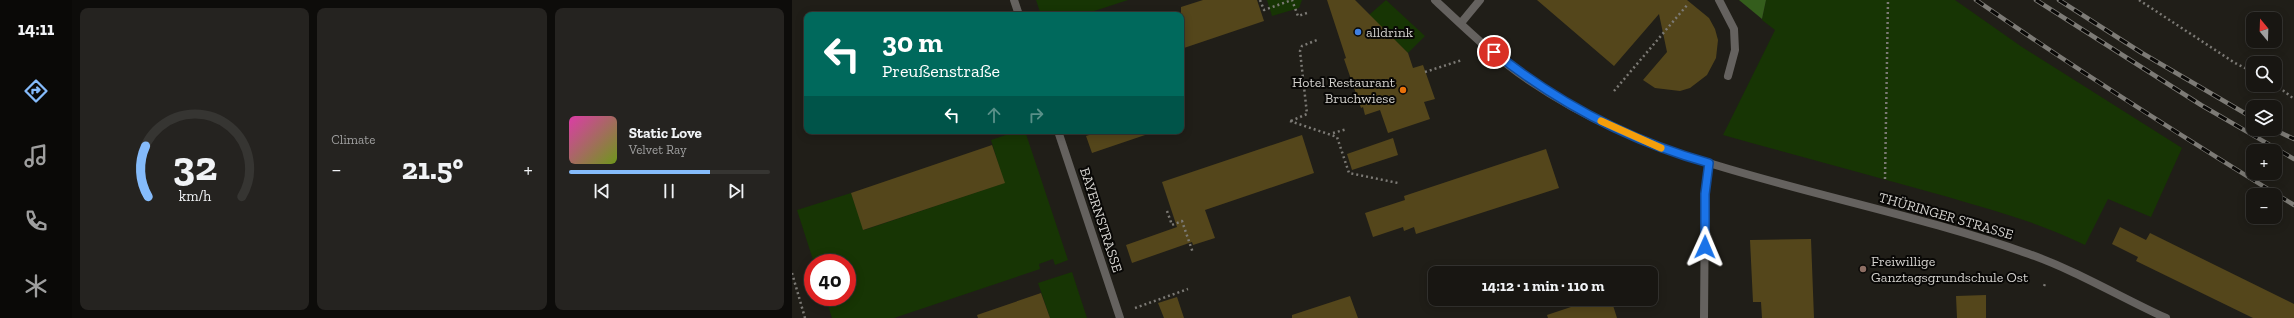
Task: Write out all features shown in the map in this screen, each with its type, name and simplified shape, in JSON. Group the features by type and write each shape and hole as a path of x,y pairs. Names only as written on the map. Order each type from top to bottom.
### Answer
{"street":[{"path":"1014,0 1018,12"},
{"name":"THÜRINGER STRASSE","path":"1435,0 1530,80 1614,128 1660,148 1709,163 1953,230 2030,254 2089,279 2166,318"},
{"path":"1461,23 1480,0"},
{"path":"1719,0 1734,29 1735,50 1728,76"},
{"name":"BAYERNSTRASSE","path":"1059,134 1120,318"},
{"path":"1704,318 1705,194 1709,163"}],"path":[{"path":"1260,0 1264,10 1292,0 1298,16 1307,13"},
{"path":"1885,179 1888,0"},
{"path":"2139,0 2234,63 2246,69"},
{"path":"1614,91 1688,4"},
{"path":"1317,40 1302,46 1300,51 1307,114 1290,121 1337,137 1349,173 1398,182"},
{"path":"1425,72 1462,60"},
{"path":"2282,90 2294,99"},
{"path":"1333,134 1347,129"},
{"path":"1167,210 1172,225 1182,221 1193,253"},
{"path":"792,273 805,318"},
{"path":"2044,286 2046,282"},
{"path":"1135,308 1188,289"}],"green space":[{"path":"1036,0 1128,0 1091,12 1040,12"},
{"path":"1267,0 1302,0 1299,8 1272,16"},
{"path":"1386,0 1425,36 1408,53 1369,15"},
{"path":"1739,0 1766,0 1762,19"},
{"path":"1766,0 1955,0 2022,47 2182,148 2151,217 2108,199 2085,245 2035,224 1948,197 1723,135 1775,30 1762,20"},
{"path":"1009,134 1026,134 1068,260 1055,265 1053,259 1039,264 1040,269 894,318 832,318 828,306 856,306 856,254 811,254 797,210 851,193 864,230 1004,183 991,140"},
{"path":"1072,272 1087,318 1050,318 1038,283"}],"building":[{"path":"1203,0 1257,0 1264,21 1184,48 1184,12 1181,12 1181,7"},
{"path":"1327,0 1355,0 1408,53 1413,68 1423,65 1435,99 1424,102 1430,119 1388,133 1380,110 1365,115 1363,107 1361,108 1344,59 1346,58"},
{"path":"1537,0 1687,0 1709,18 1715,29 1718,40 1716,58 1707,75 1690,88 1680,91 1655,88 1643,80 1667,52 1659,14 1614,66"},
{"path":"1092,134 1148,134 1092,153 1086,136"},
{"path":"1302,135 1314,173 1205,210 1215,238 1193,245 1192,242 1132,263 1126,245 1177,227 1162,182"},
{"path":"1393,138 1398,155 1352,170 1347,154"},
{"path":"992,145 1005,183 863,230 851,193"},
{"path":"1546,149 1559,188 1416,234 1414,227 1404,231 1403,227 1373,237 1365,213 1405,200 1404,196"},
{"path":"2120,227 2146,240 2150,233 2294,304 2294,318 2253,318 2136,261 2138,257 2112,244"},
{"path":"1811,239 1814,318 1762,318 1761,302 1753,302 1750,240"},
{"path":"1041,293 1050,318 978,318 977,315"},
{"path":"1986,295 1986,318 1957,318 1956,296"},
{"path":"1350,296 1358,318 1292,318 1292,315"},
{"path":"1177,297 1184,318 1164,318 1158,303"},
{"path":"1574,306 1613,306 1617,318 1548,318 1547,315"}],"railway":[{"path":"1976,0 2134,105 2294,205"},
{"path":"2036,0 2201,105 2294,159"},
{"path":"2059,0 2142,53 2246,114"},
{"path":"2282,133 2294,139"}],"slow traffic":[{"path":"1601,121 1661,148"}],"place":[{"name":"alldrink","path":"1358,32"},
{"name":"Hotel Restaurant Bruchwiese","path":"1403,90"},
{"name":"Freiwillige Ganztagsgrundschule Ost","path":"1863,269"}],"route":[{"path":"1494,52 1530,80 1614,128 1660,148 1709,163 1705,194 1705,247"}]}
